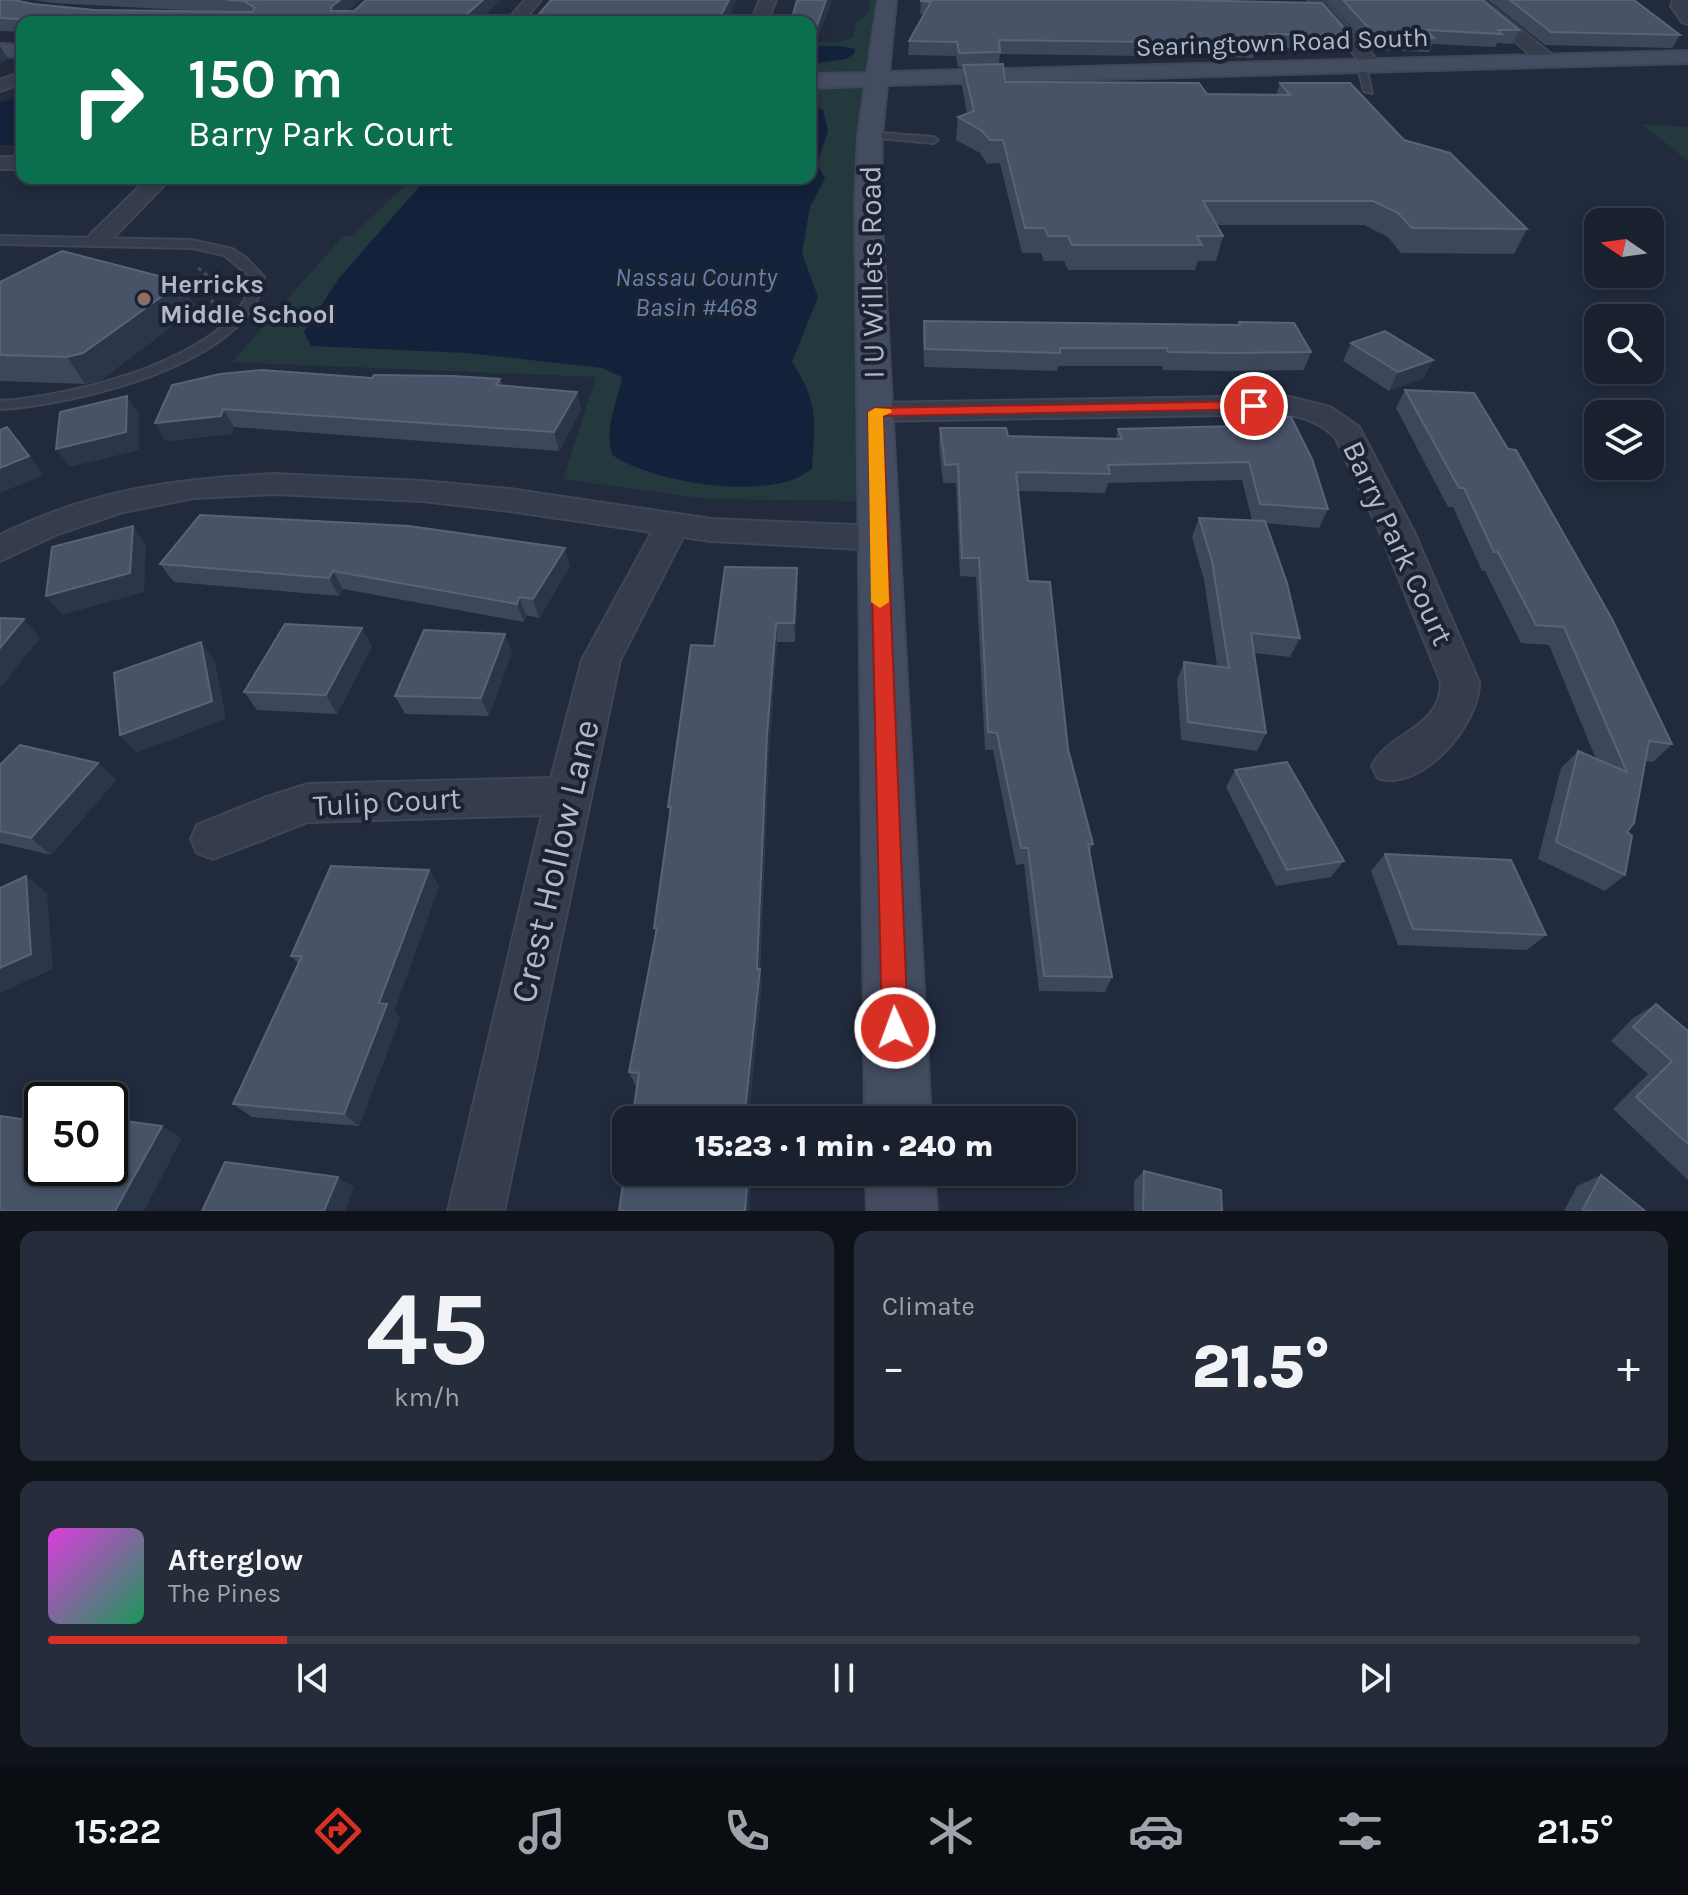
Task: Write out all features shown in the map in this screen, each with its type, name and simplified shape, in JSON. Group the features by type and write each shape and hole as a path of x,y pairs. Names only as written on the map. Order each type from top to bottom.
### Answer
{"main road":[{"name":"I U Willets Road","path":"887,0 870,135 868,202 898,1106"},
{"name":"Searingtown Road South","path":"816,81 1688,57"},
{"path":"901,1186 902,1211"}],"street":[{"path":"519,16 533,0"},
{"path":"1474,0 1549,61"},
{"path":"1681,0 1679,6 1688,19"},
{"path":"1316,5 1368,67"},
{"path":"98,240 154,184"},
{"name":"Barry Park Court","path":"875,412 1285,405 1322,414 1341,425 1348,433 1397,532 1453,660 1462,694 1445,726 1393,766"},
{"path":"0,549 46,526 118,502 194,488 274,484 422,491 510,500 672,526 878,538"},
{"name":"Crest Hollow Lane","path":"476,1211 601,660 672,526"},
{"name":"Tulip Court","path":"213,839 279,811 308,803 568,796"}],"lane":[{"path":"1368,67 1369,91"},
{"path":"870,135 933,140"},
{"path":"0,240 192,244 228,252 258,277 254,299 236,321 203,344 133,380 78,397 23,406 0,405"},
{"path":"75,258 98,240"}],"path":[{"path":"193,266 203,270 213,280 216,296 211,308 194,326"},
{"path":"176,294 213,280"}],"green space":[{"name":"Nassau County Basin #468","path":"870,0 884,0 861,501 708,499 563,479 596,377 232,362 343,236 352,236 407,184 816,184 816,42 839,42 853,37 856,22 868,13"},
{"path":"1642,124 1688,127 1688,161"}],"water":[{"path":"816,46 855,49 854,54 846,59 816,63"},
{"path":"16,98 16,145 0,145 0,102"},
{"name":"Nassau County Basin #468","path":"816,107 823,110 828,131 817,164 825,178 810,207 802,253 818,297 792,362 811,401 814,438 812,469 795,479 747,487 698,483 651,472 612,455 610,425 622,377 602,368 467,353 311,346 304,332 339,278 422,184 816,184"}],"building":[{"path":"0,0 95,10 252,12 255,8 244,1 227,0 340,0 331,11 354,11 366,0 483,0 465,16 0,18"},
{"path":"551,0 729,0 720,16 537,16"},
{"path":"797,0 826,0 816,28 816,16 793,16"},
{"path":"921,0 1322,3 1351,36 1271,34 1276,40 1255,40 1257,44 999,40 1000,52 959,53 957,42 909,41 931,2"},
{"path":"1343,0 1482,0 1519,30 1498,30 1502,34 1426,30 1434,38 1377,37"},
{"path":"1510,0 1634,0 1680,35 1551,32"},
{"path":"1003,64 1005,82 1199,83 1207,94 1290,95 1280,83 1350,83 1404,140 1450,153 1527,229 1412,228 1398,213 1373,201 1203,201 1223,236 1197,236 1202,245 1072,245 1068,236 1048,236 1045,228 1025,228 1003,140 990,140 982,131 958,117 974,111 963,65"},
{"path":"62,251 182,282 83,353 67,357 0,355 0,282"},
{"path":"924,321 1294,323 1311,352 1060,348 1060,353 925,349"},
{"path":"1385,331 1433,360 1398,372 1351,343"},
{"path":"261,370 372,378 374,375 500,379 496,385 577,392 554,432 223,409 221,416 155,423 172,385 220,374"},
{"path":"1405,390 1474,393 1508,449 1516,450 1612,619 1672,744 1649,741 1634,823 1627,832 1632,836 1625,875 1556,842 1578,751 1627,772 1564,627 1536,625 1498,552 1494,552 1464,488 1459,488"},
{"path":"127,396 126,432 56,449 60,412"},
{"path":"1232,417 1291,417 1312,459 1328,509 1260,504 1249,462 1108,465 1110,474 1016,472 1028,581 1050,582 1068,749 1093,844 1088,844 1112,977 1044,976 1028,848 1021,848 997,733 988,732 979,558 962,558 958,464 945,465 940,428 1006,428 1008,436 1122,439 1118,429 1236,426"},
{"path":"7,427 29,456 0,468 0,430"},
{"path":"200,515 409,526 565,548 533,599 519,597 517,604 333,571 329,578 160,564"},
{"path":"1199,518 1265,521 1287,583 1300,638 1251,633 1266,733 1188,722 1184,662 1229,668 1212,561"},
{"path":"133,526 130,573 46,596 52,547"},
{"path":"725,567 797,568 794,623 776,623 767,735 757,969 760,969 745,1106 634,1106 639,1073 629,1072 657,928 654,928 671,807 668,807 691,645 714,646"},
{"path":"0,618 24,619 0,648"},
{"path":"285,624 362,628 326,695 244,692"},
{"path":"424,630 505,634 481,698 395,696"},
{"path":"201,642 212,701 120,735 114,673"},
{"path":"20,745 98,763 31,838 0,831 0,765"},
{"path":"1287,762 1344,861 1287,870 1235,770"},
{"path":"1385,854 1511,860 1546,935 1413,929"},
{"path":"331,866 429,870 379,1003 387,1004 344,1114 233,1104 302,956 291,956"},
{"path":"26,876 31,954 0,968 0,888"},
{"path":"1656,1004 1688,1031 1688,1144 1636,1097 1672,1061 1633,1027"},
{"path":"0,1116 24,1119 24,1186 128,1186 128,1121 162,1126 115,1211 0,1211"},
{"path":"225,1162 338,1177 324,1211 202,1211"},
{"path":"1144,1171 1221,1190 1222,1211 1143,1211"},
{"path":"1601,1175 1645,1211 1582,1211"},
{"path":"623,1186 747,1186 745,1211 619,1211"}],"slow traffic":[{"path":"880,602 875,412 884,412"}],"place":[{"name":"Herricks Middle School","path":"144,299"}],"route":[{"path":"895,1028 875,412 1254,406"}]}
